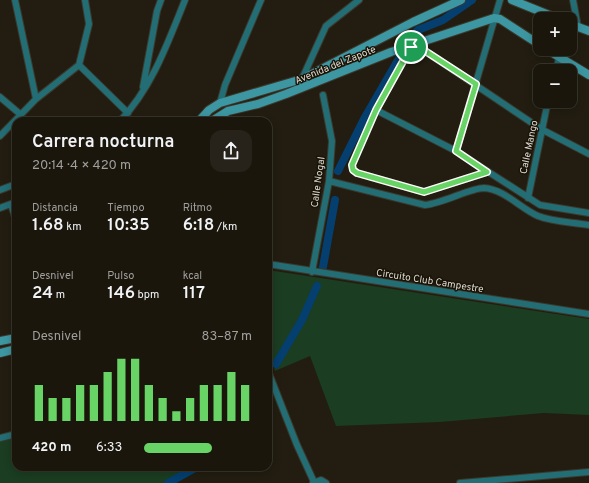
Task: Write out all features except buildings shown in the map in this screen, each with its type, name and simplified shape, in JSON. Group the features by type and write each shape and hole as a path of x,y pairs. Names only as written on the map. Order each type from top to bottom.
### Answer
{"main road":[{"name":"Avenida del Zapote","path":"220,103 302,79 413,22 461,0"},
{"path":"512,0 542,12"},
{"name":"Avenida del Zapote","path":"218,117 228,111 272,99 391,52 494,18"},
{"path":"494,18 500,19 533,40"},
{"path":"578,27 589,31"},
{"path":"556,56 589,75"},
{"path":"203,117 209,110 220,103"},
{"path":"0,341 12,339"},
{"path":"0,353 12,350"}],"street":[{"path":"15,0 36,99"},
{"path":"17,117 36,99 79,66 89,24 85,0"},
{"path":"142,92 157,11 161,0"},
{"path":"124,117 154,72 186,0"},
{"path":"220,103 225,85 260,0"},
{"path":"302,79 326,26 359,0"},
{"path":"456,151 500,0"},
{"path":"573,0 578,27"},
{"path":"487,172 424,192 357,173 353,170 352,165 376,110 413,46 476,84 542,129 589,154"},
{"path":"558,64 559,58"},
{"path":"79,66 128,113"},
{"name":"Calle Nogal","path":"312,272 329,181 332,141 323,95"},
{"path":"0,97 20,114"},
{"name":"Calle Mango","path":"528,198 546,108"},
{"path":"376,110 456,151 540,205 589,213"},
{"path":"0,136 12,123"},
{"path":"329,181 425,204 437,204 482,188 492,189 536,215 545,218 589,225"},
{"path":"0,190 12,186"},
{"path":"0,208 12,204"},
{"name":"Circuito Club Campestre","path":"272,265 589,314"},
{"path":"272,381 297,445 314,482 321,480 326,483"},
{"path":"0,438 12,435"},
{"path":"460,483 589,472"}],"green space":[{"path":"272,271 589,319 589,415 544,413 440,422 336,426 310,356 275,371 272,361"},
{"path":"12,438 12,471 194,471 171,483 0,483 0,441"}],"waterway":[{"path":"406,43 418,30 443,20 472,0"},
{"path":"338,171 364,119 401,55"},
{"path":"323,267 335,200"},
{"path":"276,364 302,320 317,286"},
{"path":"168,483 190,471"}],"route":[{"path":"416,45 476,84 456,151 487,172 424,192 357,173 353,170 352,165 376,110 411,47 416,45"}]}
